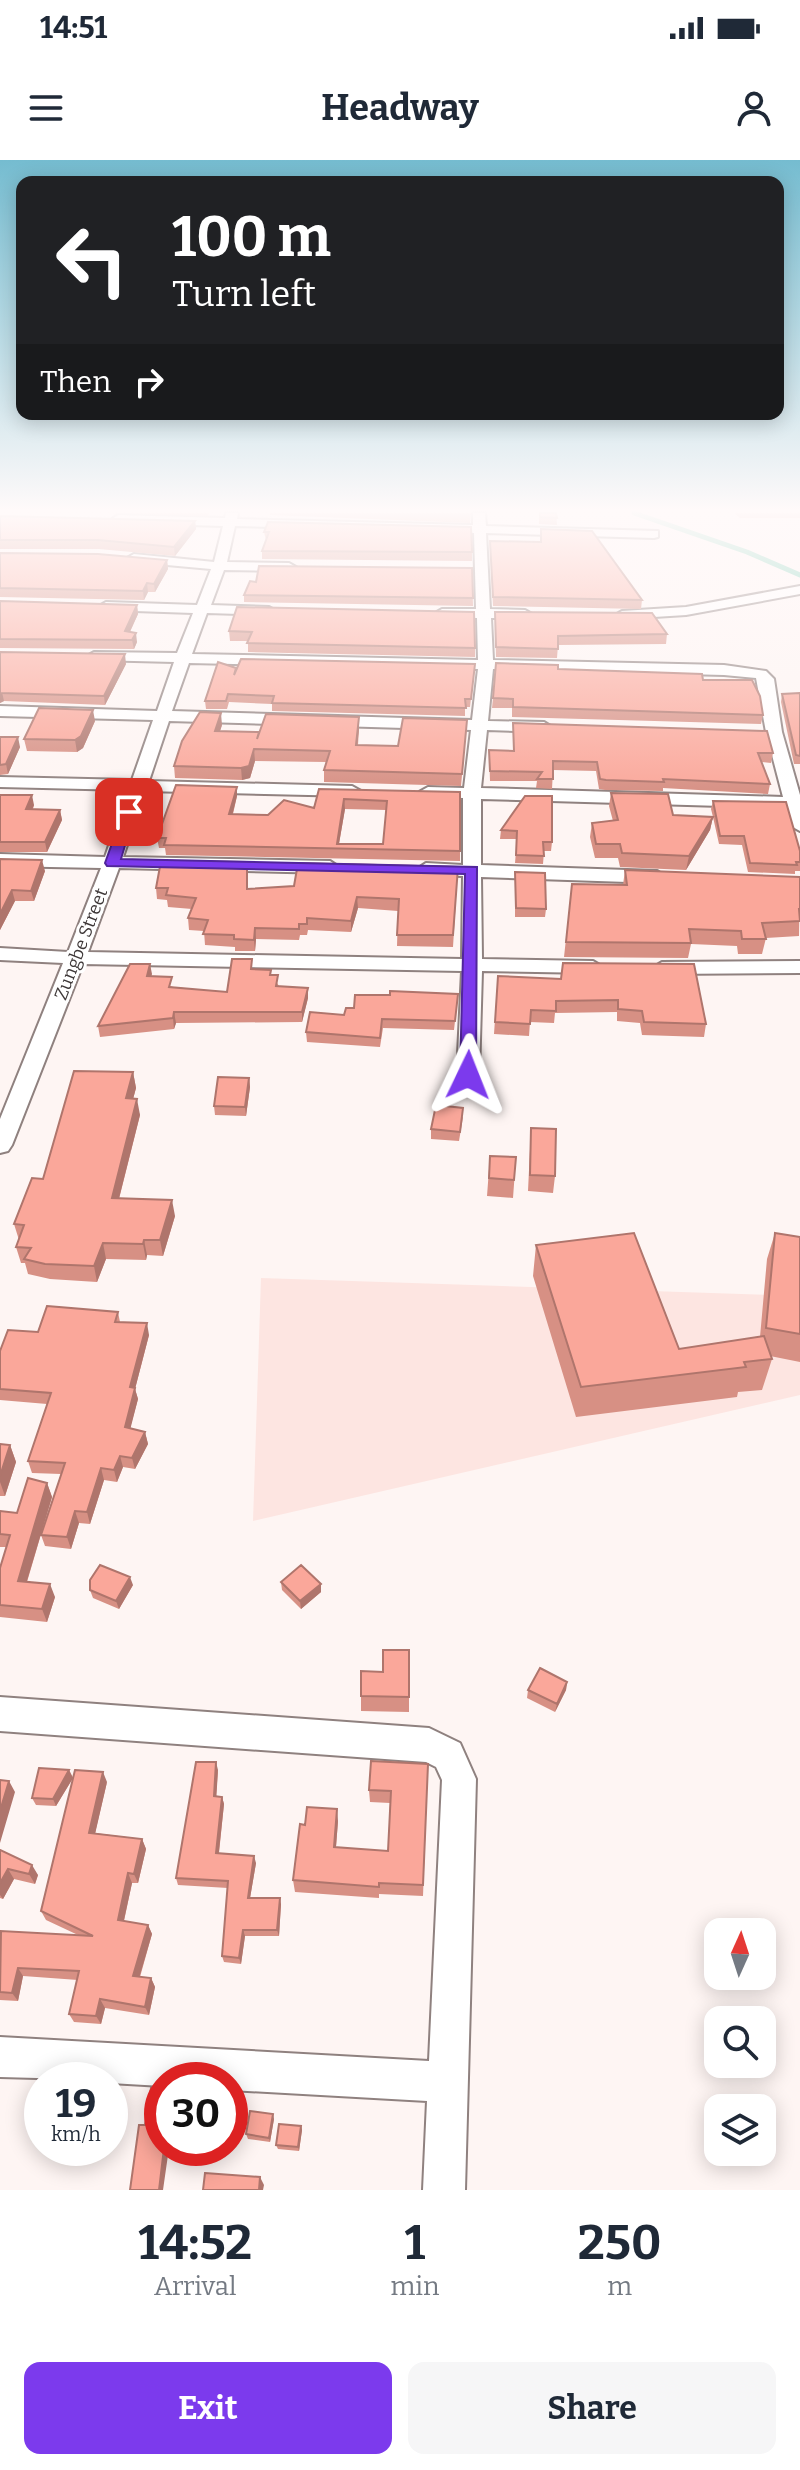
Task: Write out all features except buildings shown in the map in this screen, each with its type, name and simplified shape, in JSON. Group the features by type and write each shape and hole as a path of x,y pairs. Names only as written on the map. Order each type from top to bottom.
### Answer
{"street":[{"path":"158,608 281,611"},
{"path":"468,1075 472,966 472,793 486,663 482,608"},
{"path":"604,615 650,616 698,608"},
{"name":"Zungbe Street","path":"0,1145 6,1119 76,958 183,657 204,609"},
{"path":"421,613 544,615"},
{"path":"76,655 486,663 724,670 761,674 770,696 766,731 800,826"},
{"path":"0,711 556,727"},
{"path":"0,782 376,791"},
{"path":"408,792 794,803"},
{"path":"0,860 347,868"},
{"path":"409,869 675,878"},
{"path":"0,954 610,967"},
{"path":"641,968 800,967"},
{"path":"0,1714 429,1745 448,1755 459,1779 444,2190"},
{"path":"0,2057 447,2082"}],"shaded area":[{"path":"261,1278 800,1296 800,1395 253,1521"}],"route":[{"path":"129,812 112,863 472,870 468,1075"}]}
